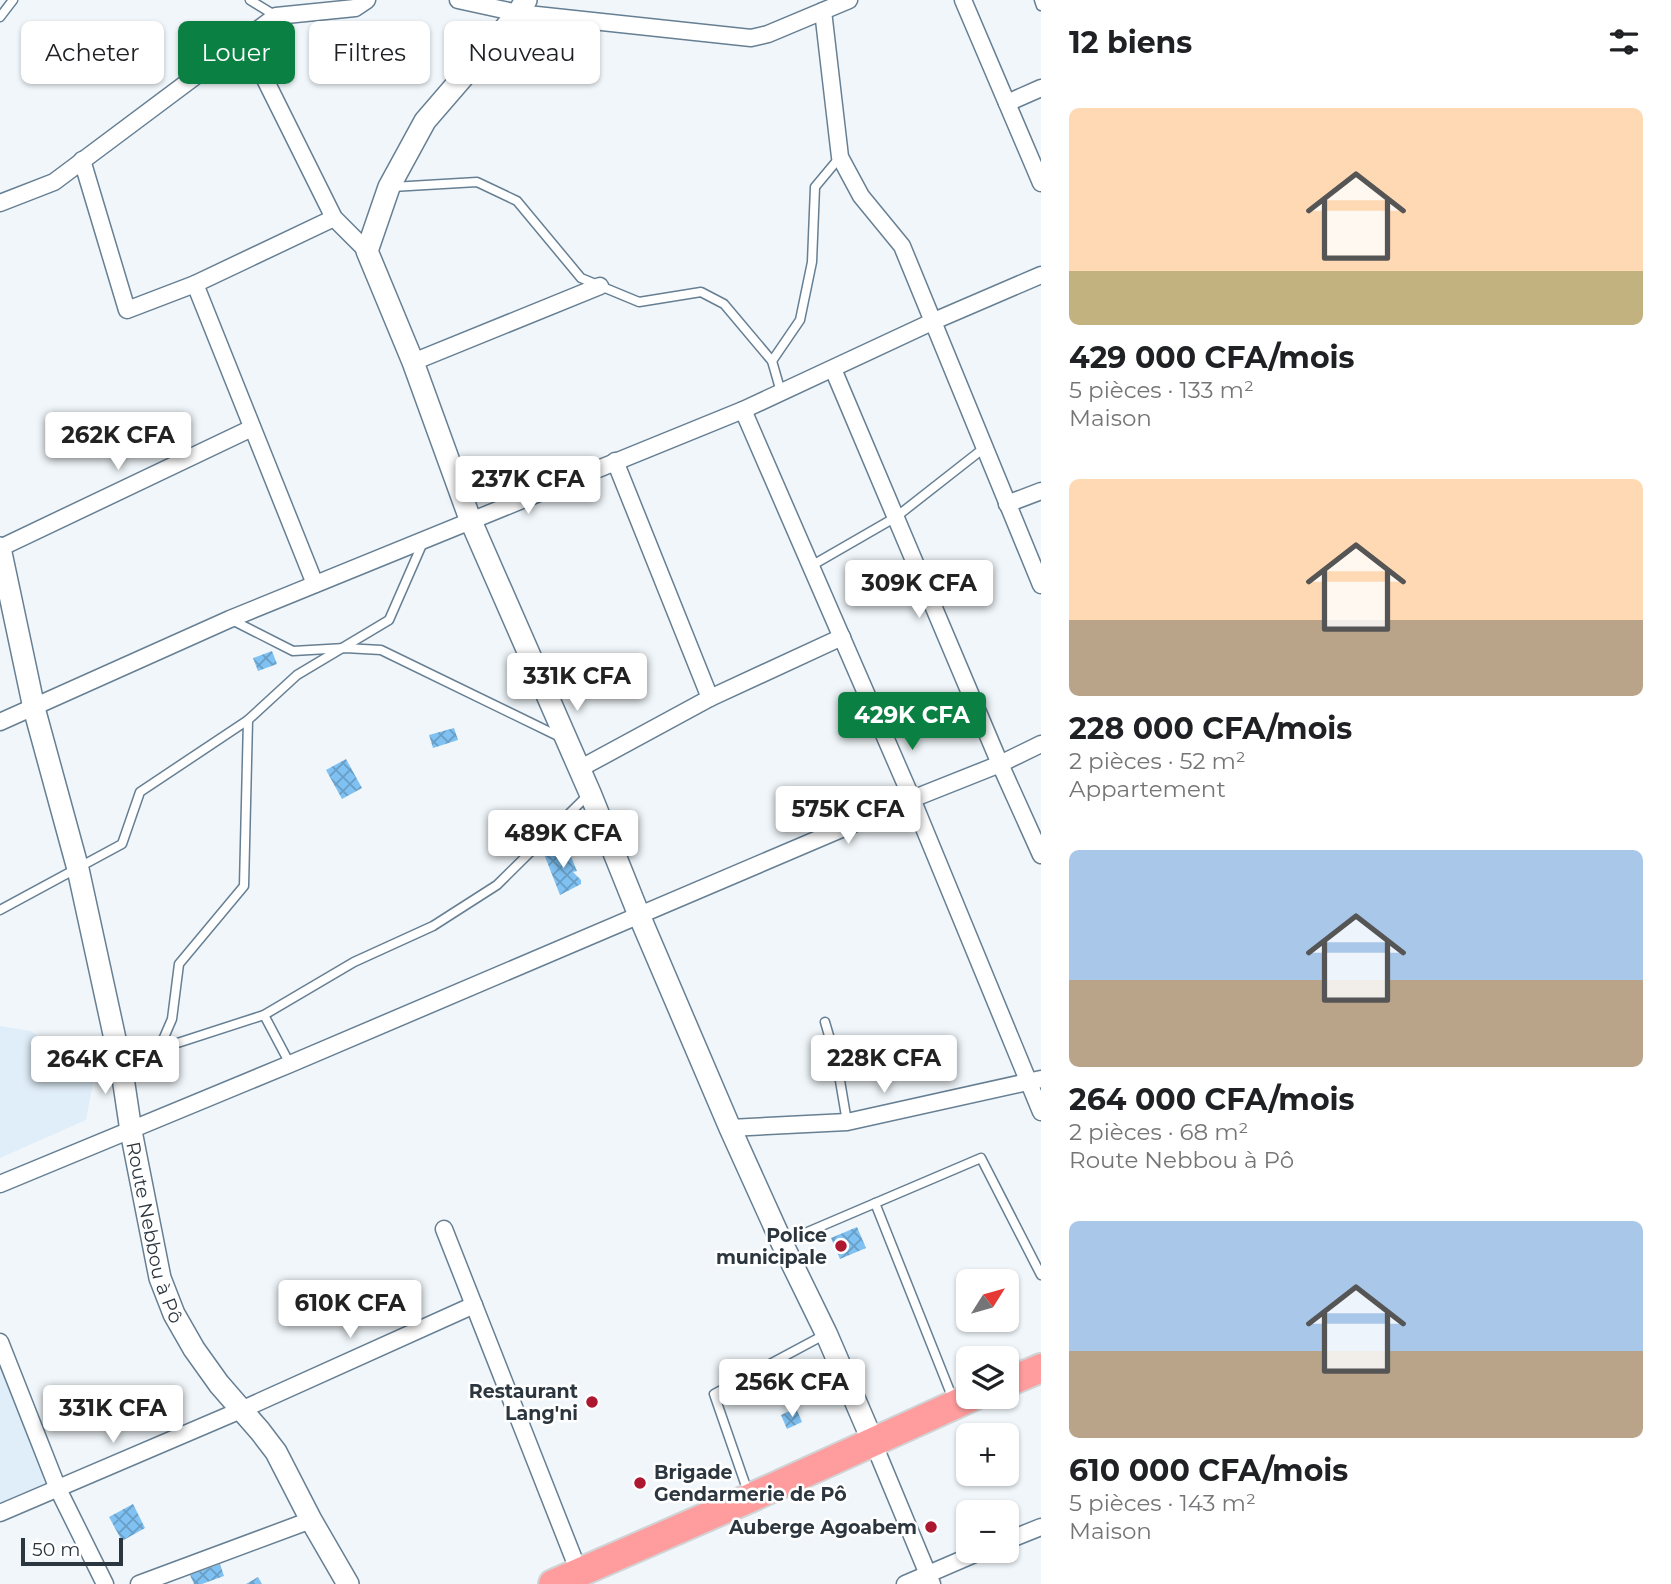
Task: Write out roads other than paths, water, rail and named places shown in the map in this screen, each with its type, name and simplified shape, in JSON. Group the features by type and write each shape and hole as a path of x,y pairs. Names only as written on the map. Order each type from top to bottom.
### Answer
{"highway":[{"path":"1019,1377 1041,1368"},
{"path":"553,1584 582,1578 956,1404"}],"street":[{"path":"269,21 276,16 355,8 367,0"},
{"path":"458,0 751,38 768,34 822,6 849,0"},
{"path":"964,0 1041,183"},
{"path":"822,6 840,157 861,196 902,246 1041,585"},
{"path":"368,251 389,187 425,121 522,7"},
{"path":"0,203 54,182 184,84"},
{"path":"267,84 334,218 368,251 413,362 470,519 590,793 730,1128 826,1333 930,1579"},
{"path":"1007,103 1041,88"},
{"path":"82,160 127,310 195,284 334,218"},
{"path":"0,722 230,619 743,410 934,321 1041,275"},
{"path":"195,284 315,584"},
{"path":"413,362 600,286"},
{"path":"833,369 1041,855"},
{"path":"743,410 1035,1080 1041,1112"},
{"path":"0,548 252,428"},
{"path":"615,461 710,698"},
{"path":"1007,504 1041,491"},
{"name":"Route Nebbou à Pô","path":"0,548 34,708 78,869 122,1071 131,1131 164,1290 194,1349 276,1452 348,1584"},
{"path":"579,769 710,698 842,637"},
{"path":"0,1184 290,1065 912,799 1000,764 1041,744"},
{"path":"730,1128 848,1122 1035,1080"},
{"path":"444,1229 582,1578"},
{"path":"0,1513 241,1410 474,1305"},
{"path":"0,1342 58,1489 105,1584"},
{"path":"139,1584 311,1520"},
{"path":"1019,1536 1041,1527"},
{"path":"905,1584 930,1579 960,1563"}],"lane":[{"path":"0,17 13,0"},
{"path":"250,0 276,16"},
{"path":"1039,0 1041,6"},
{"path":"772,361 800,320 812,262 815,187 840,157"},
{"path":"389,187 477,182 517,201 581,278 639,302 701,292 724,304 772,361 781,392"},
{"path":"811,566 896,517 985,447"},
{"path":"0,910 122,844 140,792 248,720 297,675 389,620 425,538"},
{"path":"230,619 293,651 345,648 381,650 565,740"},
{"path":"159,1049 173,1020 179,964 244,886 248,720"},
{"path":"122,1071 159,1049 264,1015 354,962 433,926 497,885 590,793"},
{"path":"264,1015 290,1065"},
{"path":"825,1022 837,1063 848,1122"},
{"path":"782,1243 981,1158 1041,1275"},
{"path":"875,1203 956,1382"},
{"path":"750,1498 714,1394 826,1333"}],"place":[{"name":"Police municipale","path":"841,1246"},
{"name":"Restaurant Lang'ni","path":"592,1402"},
{"name":"Brigade Gendarmerie de Pô","path":"640,1483"},
{"name":"Auberge Agoabem","path":"931,1527"}]}
